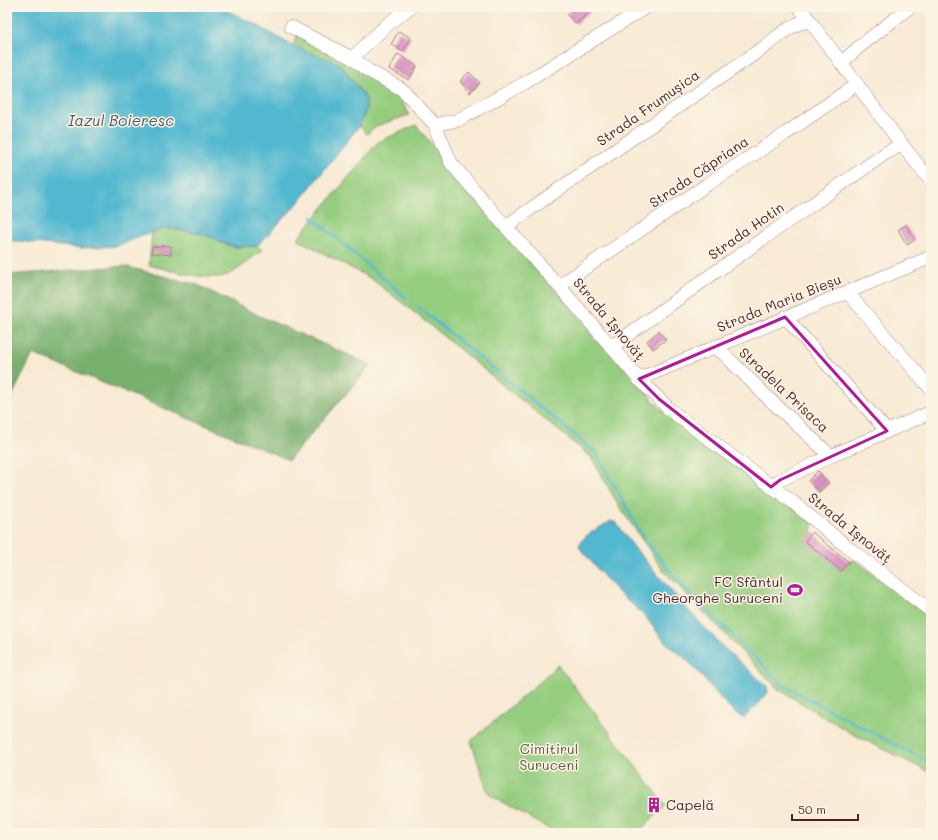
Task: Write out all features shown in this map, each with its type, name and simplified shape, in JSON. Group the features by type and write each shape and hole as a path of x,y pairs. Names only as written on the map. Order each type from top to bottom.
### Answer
{"street":[{"path":"352,58 388,24 410,7"},
{"path":"435,124 458,120 523,84 646,7"},
{"path":"799,7 901,144 928,173"},
{"path":"841,63 910,7"},
{"name":"Strada Frumușica","path":"506,227 792,26 798,23 810,21"},
{"name":"Strada Ișnovăț","path":"291,27 352,58 369,71 400,88 435,124 450,163 639,379 670,410 790,500 851,550 931,611"},
{"name":"Strada Căpriana","path":"559,286 857,84"},
{"name":"Strada Hotin","path":"611,347 720,268 901,144"},
{"name":"Strada Maria Bieșu","path":"639,379 931,257"},
{"path":"847,292 931,389"},
{"path":"785,317 887,431"},
{"name":"Stradela Prisaca","path":"716,346 769,399 831,456"},
{"path":"772,487 780,480 931,412"}],"highlighted area":[{"path":"785,317 887,431 780,480 771,487 659,399 639,379"}],"green space":[{"path":"298,33 354,63 385,88 398,93 409,115 376,126 367,134 359,126 366,110 293,46"},
{"path":"416,125 497,225 670,419 752,477 813,523 812,532 848,562 855,560 931,618 931,773 849,732 778,689 662,569 619,506 591,457 370,278 297,239 378,142"},
{"path":"164,228 199,233 222,243 237,247 257,246 262,250 236,271 224,276 203,277 179,273 149,265 152,233"},
{"path":"124,266 198,285 262,317 371,365 289,460 33,354 7,406 7,275"},
{"name":"Cimitirul Suruceni","path":"558,665 666,806 637,833 556,833 490,795 487,790 471,741"}],"water":[{"name":"Iazul Boieresc","path":"7,7 219,7 253,23 293,46 340,64 366,98 366,110 359,126 297,204 257,246 237,247 222,243 199,233 164,228 116,246 81,248 7,240"},
{"path":"611,521 616,523 633,546 688,610 726,650 767,686 768,692 763,699 744,718 734,712 687,660 664,641 644,615 614,588 582,551 579,546 584,538"}],"building":[{"path":"576,7 595,7 576,24 567,15"},
{"path":"399,31 411,38 403,51 391,44"},
{"path":"398,54 417,66 409,80 389,69"},
{"path":"469,72 480,83 470,93 460,81"},
{"path":"906,225 915,240 907,245 898,230"},
{"path":"162,245 171,246 171,255 152,253 152,246 162,247"},
{"path":"659,331 666,340 653,349 647,341"},
{"path":"818,471 829,483 819,492 808,481"},
{"path":"812,532 849,562 841,571 805,541"}],"waterway":[{"path":"312,217 407,299"},
{"path":"418,307 595,452 643,537 682,586 783,685 931,764"}],"place":[{"name":"FC Sfântul Gheorghe Suruceni","path":"795,590"},
{"name":"Capelă","path":"654,805"}]}
